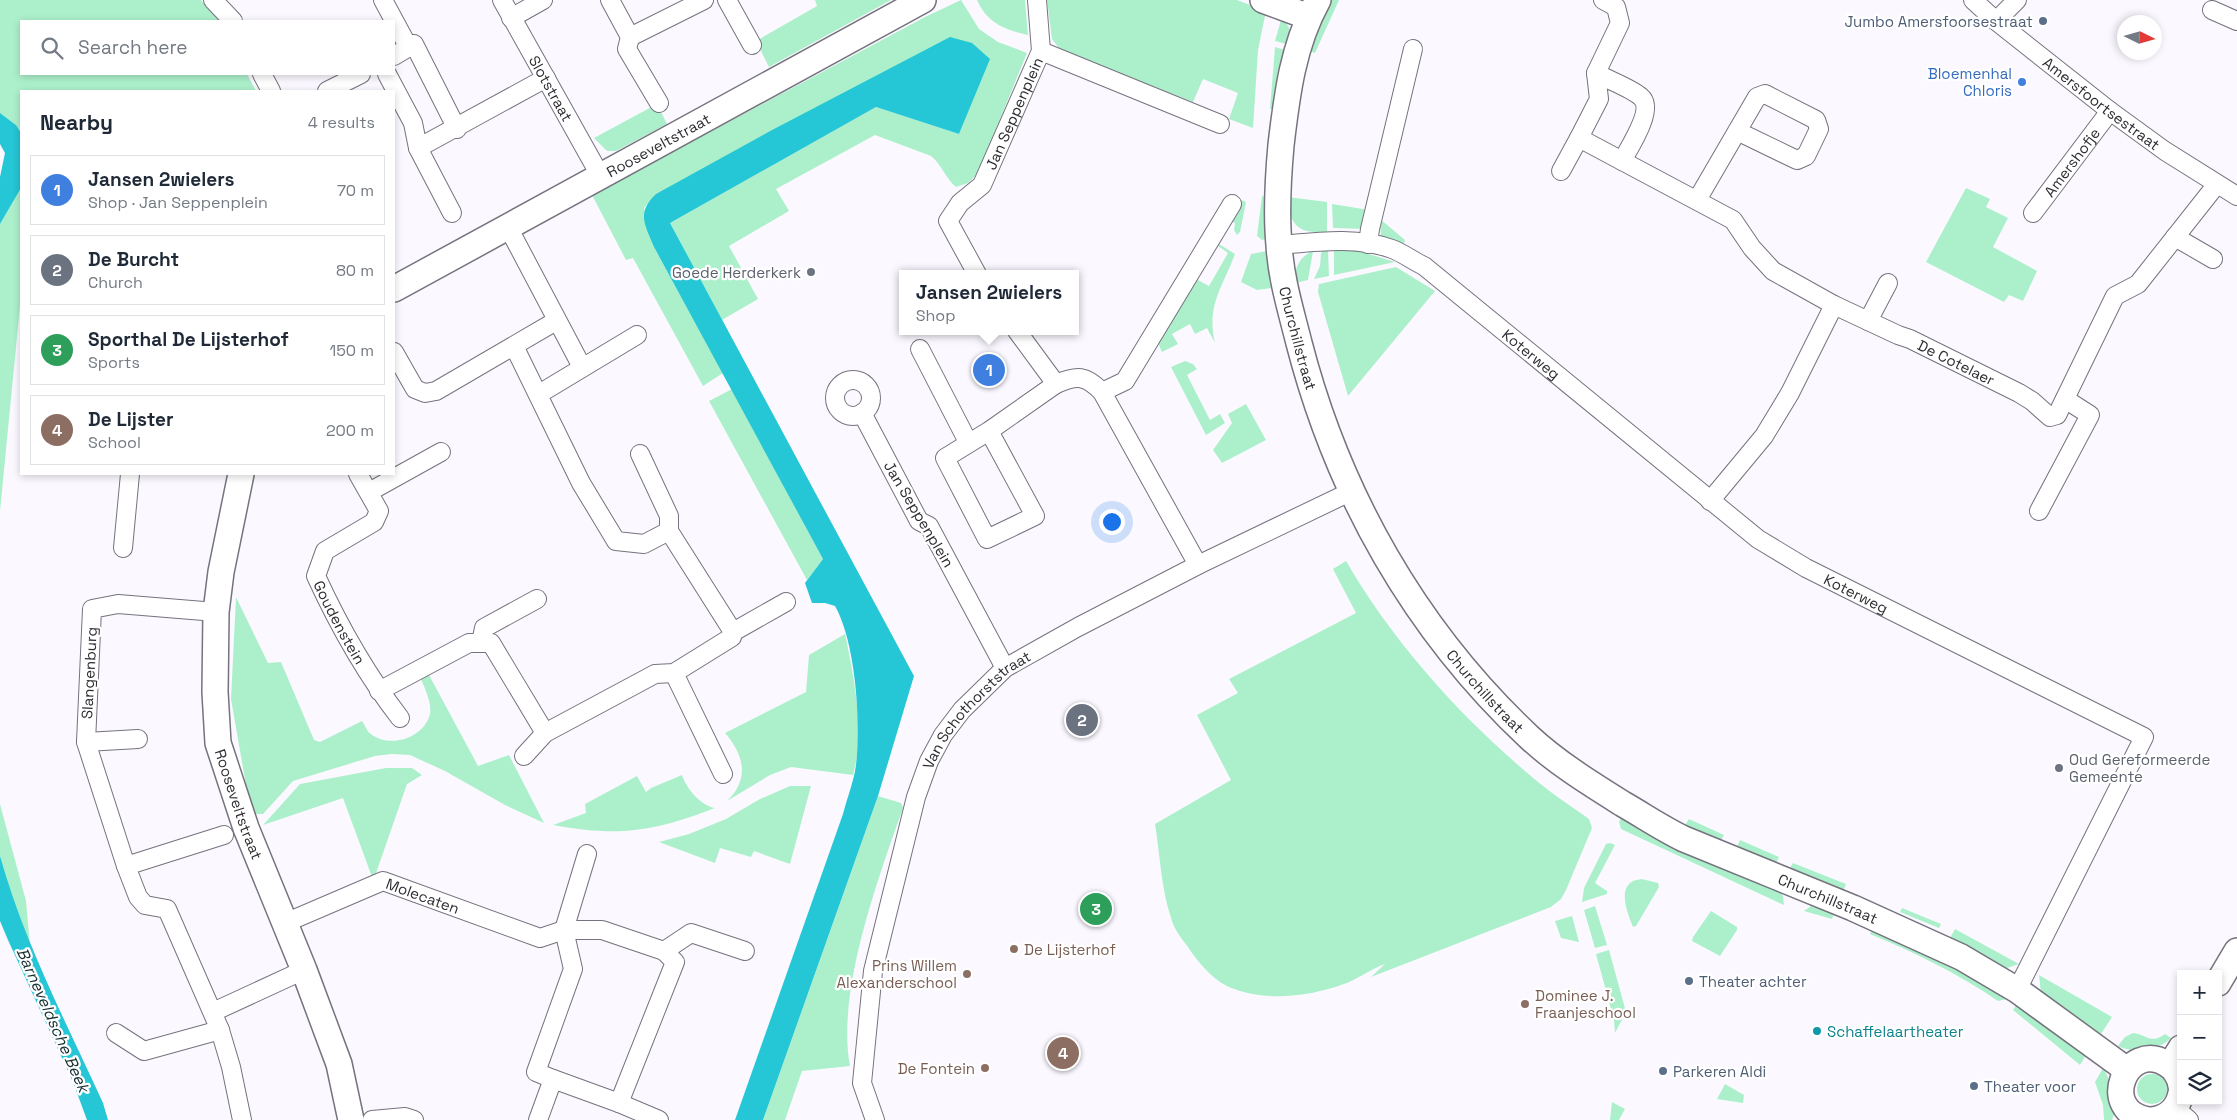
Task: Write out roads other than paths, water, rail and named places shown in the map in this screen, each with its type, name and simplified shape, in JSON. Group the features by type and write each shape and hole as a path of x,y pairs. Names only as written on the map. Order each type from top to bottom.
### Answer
{"street":[{"path":"213,0 232,20"},
{"path":"383,0 394,20"},
{"name":"Slotstraat","path":"502,0 601,177"},
{"path":"511,18 543,0"},
{"path":"610,0 630,37 627,49 659,103"},
{"path":"630,37 704,0"},
{"path":"727,0 752,45"},
{"name":"Rooseveltstraat","path":"395,288 923,0"},
{"name":"Jan Seppenplein","path":"975,270 948,221 960,203 982,186 1041,51 1037,0"},
{"path":"1263,0 1313,9"},
{"path":"1561,172 1599,99 1596,73 1620,22 1616,7 1602,0"},
{"name":"Amersfoortsestraat","path":"1973,0 1996,21 2110,111 2165,151 2237,196"},
{"path":"1996,21 2017,0"},
{"name":"Churchillstraat","path":"1313,9 1297,50 1287,95 1279,164 1279,245 1285,288 1311,390 1352,491 1390,566 1434,631 1493,700 1530,738 1574,773 1664,829 1961,957 2017,990 2127,1070"},
{"path":"2212,10 2237,21"},
{"path":"395,22 409,48"},
{"path":"395,55 414,44 456,129"},
{"path":"1368,244 1413,49"},
{"name":"Jan Seppenplein","path":"1041,51 1220,124"},
{"path":"1596,73 1642,97 1647,107 1645,117 1622,161"},
{"path":"263,75 270,90"},
{"path":"329,90 359,75"},
{"path":"388,75 413,123 418,148 452,213"},
{"path":"418,148 456,129 546,78"},
{"path":"1697,200 1737,131 1757,97 1765,94 1816,120 1820,129 1806,156 1797,160 1737,131"},
{"name":"Amershofje","path":"2032,213 2110,111"},
{"name":"De Cotelaer","path":"1579,138 1733,220 1752,248 1773,271 1834,305 1910,338 2019,393 2032,400 2050,417 2057,415 2115,296 2138,284 2217,184"},
{"path":"1102,392 1125,381 1232,204"},
{"path":"508,227 582,367"},
{"path":"2175,237 2213,259"},
{"name":"Koterweg","path":"1279,245 1339,242 1368,244 1392,249 1424,266 1758,539 1806,568 2144,737 2017,990"},
{"path":"1868,321 1888,284"},
{"path":"1710,501 1764,436 1790,393 1834,305"},
{"path":"395,354 415,389 425,393 436,391 556,321"},
{"path":"539,394 637,335"},
{"path":"1020,335 1056,384"},
{"path":"514,346 581,483 616,541 644,544 669,531"},
{"path":"920,349 968,442"},
{"path":"989,430 1035,516 987,539 945,458 1056,384 1074,377 1092,381 1102,392 1198,565"},
{"path":"2038,511 2090,415 2065,399"},
{"name":"Jan Seppenplein","path":"862,413 919,521 929,526 1005,668"},
{"path":"369,492 441,452"},
{"path":"640,454 669,516 669,531 733,632"},
{"path":"123,548 130,475"},
{"name":"Rooseveltstraat","path":"242,475 221,572 216,612 215,692 218,743 246,828 304,970 338,1064 350,1120"},
{"name":"Goudenstein","path":"359,475 379,512 374,522 325,551 316,576 337,621 379,691 400,718"},
{"name":"Van Schothorststraat","path":"875,1120 862,1083 873,971 916,797 929,761 942,735 962,710 1005,668 1078,627 1198,565 1352,491"},
{"path":"481,643 484,628 537,599"},
{"path":"524,756 545,732 655,674 674,674 732,637 733,632 786,602"},
{"name":"Slangenburg","path":"216,612 118,604 92,609 86,742 132,884 145,905 167,909 213,1012 231,1068 242,1120"},
{"path":"379,691 469,643 491,643 545,732"},
{"path":"674,674 722,774"},
{"name":"Slangenburg","path":"86,742 138,739"},
{"path":"126,866 224,835"},
{"path":"587,854 564,930 573,969 536,1072 659,1120"},
{"name":"Molecaten","path":"285,923 383,881 540,938 564,930 602,930 664,951"},
{"path":"619,1103 675,962 664,951 692,933 744,951"},
{"path":"2222,977 2237,951"},
{"path":"213,1012 304,970"},
{"path":"116,1033 144,1051 220,1030"},
{"path":"2177,1084 2162,1061 2152,1059 2134,1064 2127,1070 2122,1079 2121,1098 2140,1118 2168,1115 2177,1092"},
{"path":"538,1120 553,1079"},
{"path":"372,1120 405,1117 414,1120"}],"water":[{"path":"950,37 972,43 990,59 959,134 876,107 670,223 914,676 878,796 763,1120 735,1120 843,814 852,783 856,765 858,728 855,684 848,641 835,606 825,603 812,603 805,583 823,559 654,247 645,226 644,213 646,207 656,194 774,129"},
{"path":"0,113 16,125 20,131 20,190 0,224 0,177 5,153 0,144"},
{"name":"Barneveldsche Beek","path":"0,856 33,951 103,1103 108,1120 87,1120 73,1082 0,921"}],"place":[{"name":"Jumbo Amersfoorsestraat","path":"2043,21"},
{"name":"Bloemenhal Chloris","path":"2022,82"},
{"name":"Goede Herderkerk","path":"811,272"},
{"name":"Jansen 2wielers","path":"989,370"},
{"name":"De Burcht","path":"1082,720"},
{"name":"Oud Gereformeerde Gemeente","path":"2059,768"},
{"name":"Sporthal De Lijsterhof","path":"1096,909"},
{"name":"De Lijsterhof","path":"1014,949"},
{"name":"Prins Willem Alexanderschool","path":"967,974"},
{"name":"Theater achter","path":"1689,981"},
{"name":"Dominee J. Fraanjeschool","path":"1525,1004"},
{"name":"Schaffelaartheater","path":"1817,1031"},
{"name":"De Lijster","path":"1063,1053"},
{"name":"De Fontein","path":"985,1068"},
{"name":"Parkeren Aldi","path":"1663,1071"},
{"name":"Theater voor","path":"1974,1086"}]}
